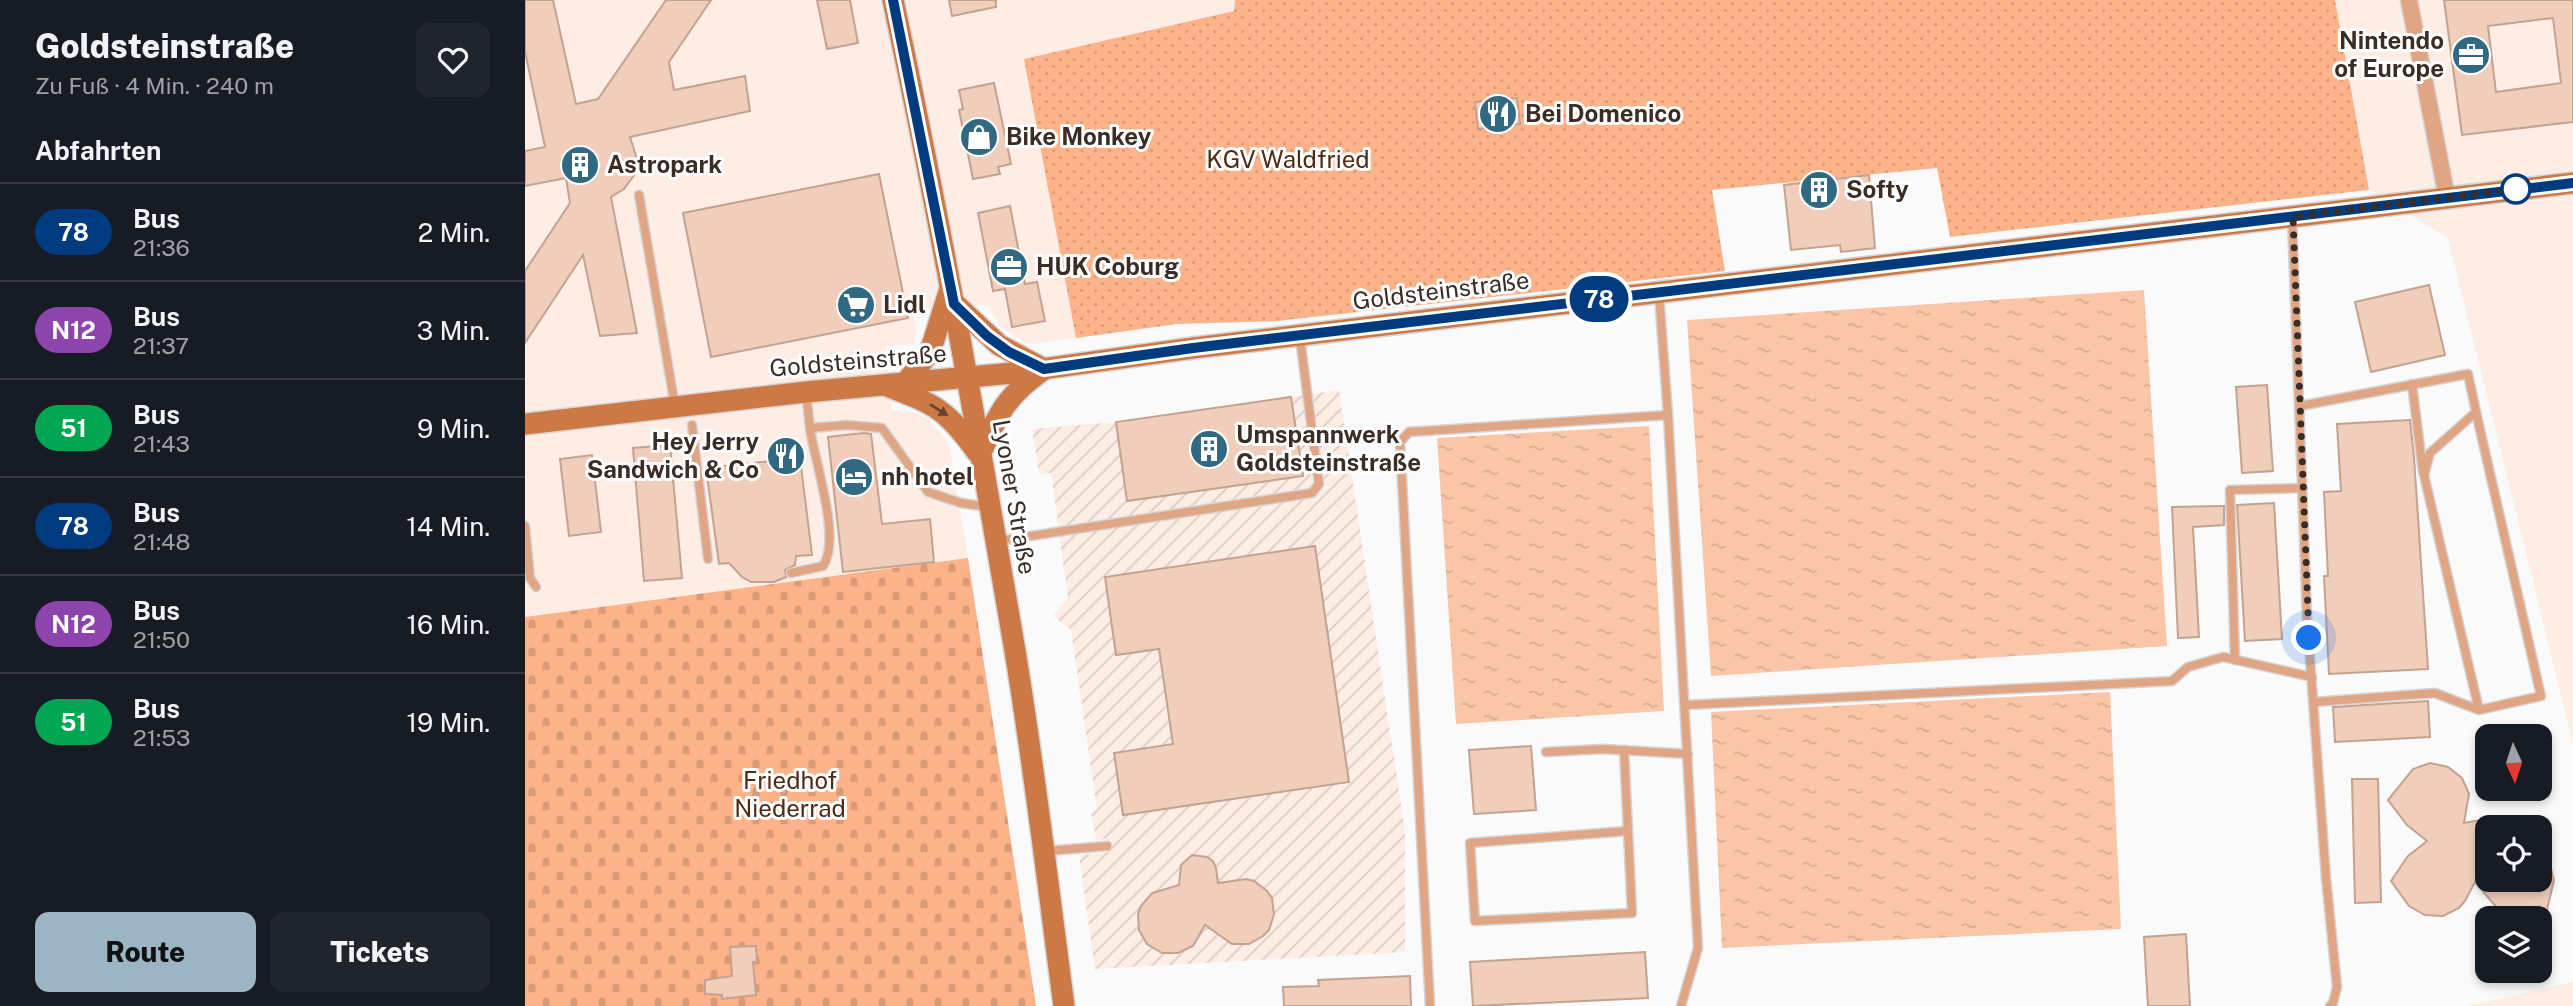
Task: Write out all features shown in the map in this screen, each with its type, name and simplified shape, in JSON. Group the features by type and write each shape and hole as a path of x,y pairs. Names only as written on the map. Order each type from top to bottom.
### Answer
{"street":[{"name":"Lyoner Straße","path":"893,0 953,295 1014,646 1064,1006"},
{"path":"2409,0 2447,198"},
{"name":"Goldsteinstraße","path":"525,424 882,384 968,378 1659,291 2573,183"},
{"path":"882,384 941,409 955,422 980,455 999,412 1009,398 1021,385 1044,369 993,341 953,295 930,352 906,382"}],"lane":[{"path":"639,195 675,407"},
{"path":"2293,217 2312,677 2326,878 2337,987 2330,1006"},
{"path":"1659,291 1698,948 1681,1006"},
{"path":"994,541 1312,493 1319,484 1299,335"},
{"path":"2300,406 2467,374 2540,695 2479,710 2435,693 2315,702"},
{"path":"2412,384 2424,475 2479,710"},
{"path":"791,573 823,566 830,553 823,481 812,444 806,392"},
{"path":"2424,475 2430,453 2476,412"},
{"path":"1430,1006 1401,442 1409,432 1668,415"},
{"path":"692,425 708,559"},
{"path":"810,428 847,425 882,428 928,492 961,503 989,507"},
{"path":"2235,660 2230,490 2303,488"},
{"path":"525,526 530,579 536,587"},
{"path":"1685,705 2172,681 2188,667 2223,657 2312,677"},
{"path":"1546,752 1624,750 1688,754"},
{"path":"1624,750 1628,831 1632,913 1475,921 1470,842 1628,831"},
{"path":"1044,852 1107,846"}],"shaded area":[{"path":"525,0 1235,0 1234,11 1025,59 1076,338 1033,344 1024,342 1000,327 988,304 913,309 916,328 914,344 886,346 892,410 918,413 929,420 946,440 950,450 968,558 525,617"},
{"path":"2335,0 2573,0 2573,744 2448,238 2369,190"},
{"path":"1339,390 1405,832 1405,952 1095,969 1079,855 1107,852 1107,846 1106,839 1096,840 1091,812 1097,810 1071,630 1053,616 1068,598 1051,473 1039,474 1032,429 1116,422"},
{"path":"2573,982 2573,1006 2468,1006"}],"green space":[{"name":"KGV Waldfried","path":"1235,0 2335,0 2369,190 1950,237 1937,168 1712,190 1725,271 1277,321 1177,324 1076,338 1024,59 1234,11"},
{"name":"Friedhof Niederrad","path":"968,558 1036,1006 525,1006 525,617"}],"water":[{"path":"2144,290 2167,646 1711,676 1687,320"},
{"path":"1649,426 1664,711 1456,724 1437,438"},
{"path":"2110,692 2121,929 1722,948 1711,712"}],"building":[{"name":"Astropark","path":"525,0 553,0 576,104 598,99 666,0 711,0 669,62 674,90 745,76 750,111 630,137 636,156 635,174 624,189 611,197 637,333 600,336 583,255 525,343 525,271 570,203 566,178 525,186 525,151 545,147 525,51"},
{"path":"817,0 850,0 858,43 827,49"},
{"path":"949,0 996,0 996,7 952,16"},
{"name":"Nintendo of Europe","path":"2444,0 2573,0 2573,122 2462,135","holes":["2553,18 2561,83 2496,92 2488,26"]},
{"path":"994,83 1011,164 998,167 1000,174 973,179 959,110 963,109 959,90"},
{"path":"1517,98 1520,124 1478,129 1475,102"},
{"path":"879,174 908,318 711,357 683,213"},
{"path":"1869,175 1875,248 1841,252 1840,245 1791,250 1784,185"},
{"path":"1010,206 1025,284 1037,282 1045,321 1012,327 1005,289 993,291 978,213"},
{"path":"2429,285 2445,355 2371,372 2355,302"},
{"path":"2267,385 2273,471 2242,473 2236,387"},
{"name":"Umspannwerk Goldsteinstraße","path":"1291,397 1303,476 1127,501 1116,422"},
{"path":"2410,420 2428,669 2329,674 2324,576 2328,576 2324,492 2341,491 2337,424"},
{"name":"nh hotel","path":"871,434 882,524 930,519 934,562 843,572 828,437"},
{"path":"670,445 682,578 644,581 633,448"},
{"path":"592,455 601,532 569,536 560,459"},
{"path":"800,458 812,555 796,556 795,565 785,570 786,577 774,582 751,582 729,563 719,564 706,468"},
{"path":"2274,503 2282,639 2245,641 2237,505"},
{"path":"2224,506 2224,525 2193,527 2199,637 2178,638 2172,507"},
{"path":"1315,546 1349,782 1123,815 1114,753 1173,744 1159,649 1116,655 1105,577"},
{"path":"2428,701 2430,737 2335,742 2333,707"},
{"path":"1531,746 1536,810 1474,814 1469,750"},
{"path":"2430,763 2448,767 2462,778 2469,794 2464,823 2475,821 2475,882 2459,908 2443,916 2425,915 2409,906 2391,881 2408,856 2427,841 2407,825 2388,800 2413,769"},
{"path":"2352,779 2378,779 2381,902 2355,903"},
{"path":"1192,855 1207,857 1213,861 1218,883 1246,879 1254,881 1267,891 1272,898 1274,914 1269,930 1263,936 1249,944 1232,944 1205,925 1193,946 1178,953 1162,953 1147,944 1139,930 1138,914 1141,906 1152,893 1179,885 1181,865"},
{"path":"2484,892 2551,892 2548,906 2495,906"},
{"path":"2186,934 2190,1006 2148,1006 2144,937"},
{"path":"756,946 757,962 753,962 756,995 722,999 722,995 705,994 705,980 732,976 730,947"},
{"path":"1645,952 1648,998 1473,1006 1470,962"},
{"path":"1410,976 1411,1006 1284,1006 1283,987 1319,986 1318,980"}],"bus line":[{"name":"78","path":"893,0 954,304 987,336 1009,352 1044,369 1193,348 1684,288 2573,183"}],"place":[{"name":"Nintendo of Europe","path":"2471,55"},
{"name":"Bei Domenico","path":"1498,114"},
{"name":"Bike Monkey","path":"979,137"},
{"name":"Astropark","path":"580,165"},
{"name":"Softy","path":"1819,190"},
{"name":"HUK Coburg","path":"1009,267"},
{"name":"Lidl","path":"856,305"},
{"name":"Umspannwerk Goldsteinstraße","path":"1209,449"},
{"name":"Hey Jerry Sandwich & Co","path":"786,456"},
{"name":"nh hotel","path":"854,477"}],"route":[{"path":"2309,638 2293,217 2516,189"}]}
